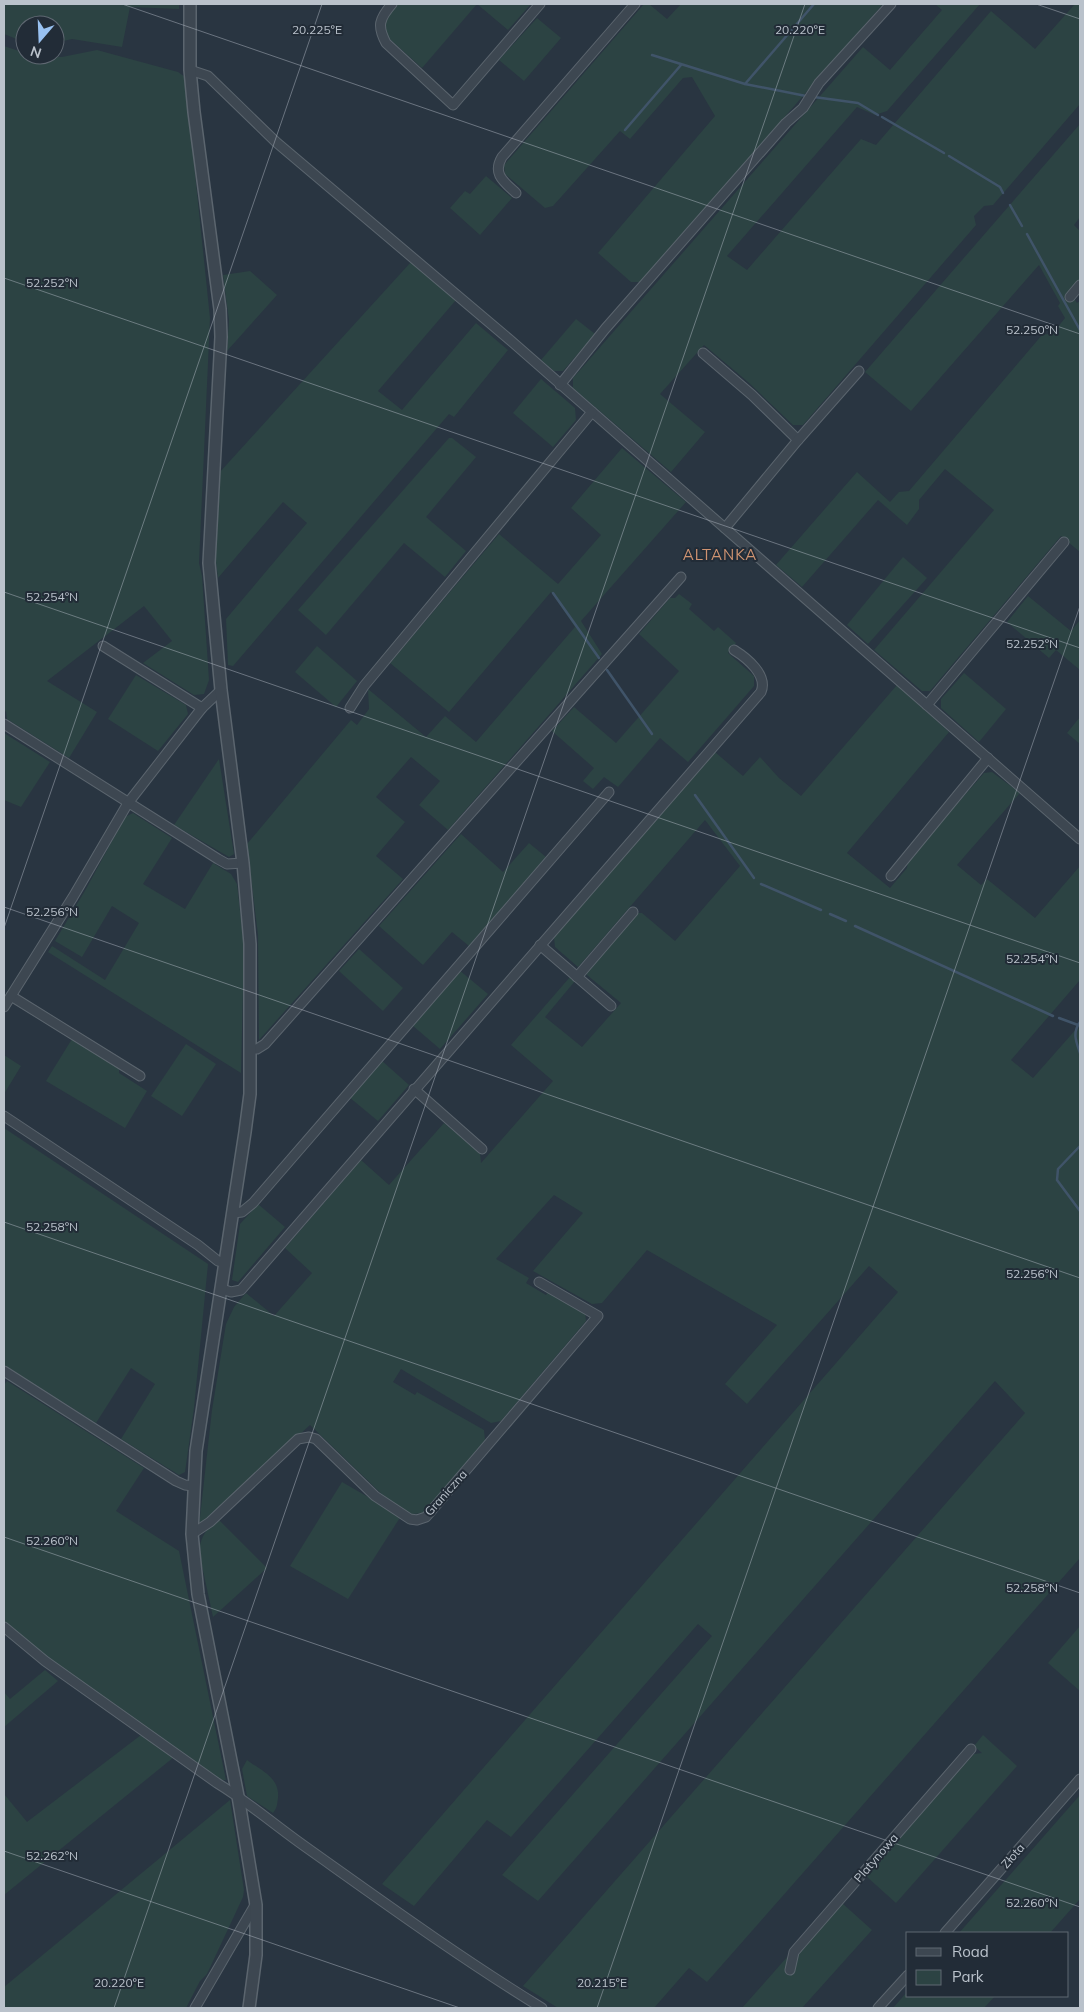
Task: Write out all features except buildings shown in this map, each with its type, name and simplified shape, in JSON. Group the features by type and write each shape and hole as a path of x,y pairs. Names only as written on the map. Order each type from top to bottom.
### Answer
{"street":[{"path":"190,4 190,70 221,328 209,563 221,690 243,863 250,944 251,1049 250,1094 222,1289 196,1450 192,1534 198,1594 238,1796 256,1905 256,1955 249,2008"},
{"path":"392,4 382,17 379,25 386,43 453,105 540,4"},
{"path":"516,193 500,178 498,166 502,157 636,4"},
{"path":"560,384 605,329 786,123 803,108 819,83 891,4"},
{"path":"190,70 208,76 276,142 560,384 1080,839"},
{"path":"1070,297 1080,285"},
{"path":"703,353 752,395 798,440"},
{"path":"725,528 798,440 859,371"},
{"path":"350,708 364,686 592,412"},
{"path":"927,705 1064,542"},
{"path":"251,1049 257,1049 265,1044 681,577"},
{"path":"104,646 202,708"},
{"path":"222,1289 231,1292 241,1290 761,692 763,687 762,677 742,655 734,650"},
{"path":"4,1007 82,883 128,803 202,708 221,690"},
{"path":"4,724 218,859 227,864 243,863"},
{"path":"890,876 988,758"},
{"path":"233,1214 242,1212 254,1203 609,792"},
{"path":"577,977 633,912"},
{"path":"540,945 611,1006"},
{"path":"11,996 140,1076"},
{"path":"414,1089 482,1149"},
{"path":"4,1116 225,1263"},
{"name":"Graniczna","path":"192,1534 210,1522 298,1439 304,1437 316,1439 375,1496 410,1518 417,1520 426,1517 598,1316 539,1282"},
{"path":"4,1371 176,1481 193,1486"},
{"path":"4,1628 59,1672 238,1796 290,1836 431,1936 542,2008"},
{"name":"Platynowa","path":"790,1970 794,1952 971,1749"},
{"name":"Złota","path":"946,1932 1080,1779"},
{"path":"195,2008 256,1905"},
{"path":"878,2008 906,1977"}],"green space":[{"path":"4,4 179,4 179,9 130,7 122,47 72,39 65,41 65,15 15,15 15,38 4,34"},
{"path":"397,4 477,4 422,68 383,33 383,20"},
{"path":"477,4 531,4 508,30"},
{"path":"644,4 649,4 667,19 681,4 883,4 641,282 631,282 598,253 715,116 692,77 683,78 630,139 620,131 553,206 545,208 505,174 504,165"},
{"path":"935,4 980,4 887,111 875,115 857,107 727,256 747,270 861,139 876,145 991,11 1035,49 1075,4 1080,4 1080,104 993,205 984,206 974,216 976,225 803,425 793,425 748,382 704,345 660,394 705,432 671,472 573,388 573,378 863,47 890,70 942,10"},
{"path":"537,18 561,38 524,81 499,60"},
{"path":"4,46 15,50 15,65 65,65 65,56 97,50 178,72 185,77 210,318 199,563 202,576 209,680 204,694 194,695 143,663 172,641 144,606 47,681 97,712 69,758 7,719 6,711 4,713"},
{"path":"1080,124 1080,217 1074,225 1080,231 1080,280 1070,292 1077,303 1080,301 1080,552 1061,536 930,691 922,691 874,650 994,510 945,469 919,500 919,509 907,525 878,500 802,587 776,565 857,472 890,502 899,492 909,491 1042,335 1053,333 1065,318 1058,306 1060,303 1039,265 911,411 865,372"},
{"path":"486,176 512,198 480,235 450,208 465,191 470,194"},
{"path":"411,262 456,300 378,391 402,410 476,323 508,350 454,417 449,414 233,666 228,665 226,619 307,523 283,502 218,578 215,554 219,473"},
{"path":"250,271 277,295 227,351 229,320 223,275"},
{"path":"576,319 595,334 563,371 554,371 541,360"},
{"path":"541,379 575,408 576,420 553,447 513,413"},
{"path":"449,438 452,438 476,457 426,517 466,551 445,577 404,543 326,635 298,610"},
{"path":"622,448 686,502 581,621 602,654 448,830 419,805 440,781 411,757 376,797 405,822 376,856 403,879 259,1040 258,935 247,844 351,720 357,725 369,709 368,689 426,737 445,716 476,742 575,627 551,592 449,712 390,663 499,534 558,584 601,535 571,508"},
{"path":"903,557 927,578 868,644 847,625"},
{"path":"679,594 692,604 689,609 714,631 718,627 736,643 728,653 754,676 754,686 688,762 660,738 618,787 604,777 593,789 583,781 594,768 552,731 574,707 616,743 679,671 639,634 670,598 675,598"},
{"path":"1028,596 1071,631 1080,620 1080,670 1056,650 1049,658 1007,622"},
{"path":"317,646 357,681 336,707 295,672"},
{"path":"964,673 1006,709 979,742 941,708 941,699"},
{"path":"136,675 186,705 188,714 158,751 108,719"},
{"path":"897,685 949,732 847,853 890,888 907,868 908,860 984,773 992,772 1020,793 957,865 981,885 987,879 1035,918 1080,866 1080,980 1011,1060 1033,1078 1078,1027 1080,1034 1080,1558 707,1982 689,1968 654,2008 558,2008 523,1986 1025,1413 995,1381 538,1901 502,1875 712,1636 698,1624 511,1837 487,1820 414,1906 382,1884 898,1292 869,1266 747,1404 725,1384 777,1325 647,1250 602,1303 592,1304 533,1271 583,1213 554,1195 496,1259 529,1278 526,1283 546,1295 548,1292 585,1312 586,1321 501,1421 491,1423 401,1369 393,1382 415,1395 417,1392 484,1430 485,1440 424,1513 412,1514 389,1501 310,1425 199,1526 212,1410 226,1324 234,1307 246,1293 274,1316 312,1273 285,1248 361,1160 389,1185 444,1123 480,1153 481,1163 553,1081 511,1045 570,977 575,981 545,1017 582,1047 621,1003 587,975 587,969 636,913 642,913 675,941 740,866 705,820 578,967 555,947 554,937 715,752 743,776 760,757 779,778 801,796"},
{"path":"1080,717 1080,744 1067,733"},
{"path":"4,733 50,762 21,807 4,800"},
{"path":"219,759 234,854 229,857 174,825"},
{"path":"133,813 172,838 143,884 185,909 213,863 231,874 237,884 244,946 241,1073 48,952 52,946 105,980 139,923 112,906 82,957 55,941 125,817"},
{"path":"461,834 503,872 529,843 546,857 469,946 452,932 423,965 379,926"},
{"path":"359,949 403,988 383,1011 339,971"},
{"path":"459,970 488,994 440,1049 412,1025"},
{"path":"72,1039 119,1068 119,1073 147,1091 125,1128 46,1081"},
{"path":"186,1044 216,1064 182,1116 151,1096"},
{"path":"4,1055 21,1066 4,1094"},
{"path":"381,1060 409,1085 378,1121 349,1097"},
{"path":"4,1128 208,1264 194,1408 185,1472 179,1475 121,1439 155,1384 131,1368 96,1423 4,1365"},
{"path":"258,1204 285,1227 238,1282 232,1280 240,1224"},
{"path":"7,1381 144,1468 116,1511 179,1551 226,1780 221,1780 70,1676 4,1624 4,1385"},
{"path":"342,1482 401,1516 348,1599 290,1566"},
{"path":"218,1519 267,1568 213,1617 199,1552 205,1533"},
{"path":"1080,1626 1080,1691 1048,1663"},
{"path":"45,1670 58,1681 4,1727 4,1692 10,1699"},
{"path":"141,1735 174,1757 4,1895 4,1794 27,1822"},
{"path":"983,1735 1017,1766 896,1903 866,1876 974,1754 982,1753 974,1746"},
{"path":"247,1760 269,1776 276,1785 278,1798 273,1813 247,1796 242,1769"},
{"path":"1080,1795 1080,1899 1051,1932 960,1932"},
{"path":"230,1800 244,1890 243,1897 207,1974 200,1981 186,2008 4,2008 4,1987"},
{"path":"842,1903 872,1930 802,2008 742,2008 788,1956 797,1963 797,1954"},
{"path":"906,1993 906,1997 994,1997 984,2008 893,2008"}],"waterway":[{"path":"745,84 814,4"},
{"path":"652,55 745,84 806,96"},
{"path":"625,130 681,65"},
{"path":"814,97 858,103 878,115"},
{"path":"882,117 944,153"},
{"path":"949,156 1000,187 1003,193"},
{"path":"1010,205 1022,226"},
{"path":"1027,234 1080,330"},
{"path":"553,593 599,658"},
{"path":"607,670 652,734"},
{"path":"695,795 754,878"},
{"path":"761,884 821,910"},
{"path":"830,914 846,921"},
{"path":"855,926 1053,1016"},
{"path":"1059,1018 1078,1025"},
{"path":"1080,1022 1075,1033 1080,1053"},
{"path":"1080,1146 1058,1169 1057,1180 1080,1211"}],"district":[{"name":"ALTANKA","path":"720,555"}]}
